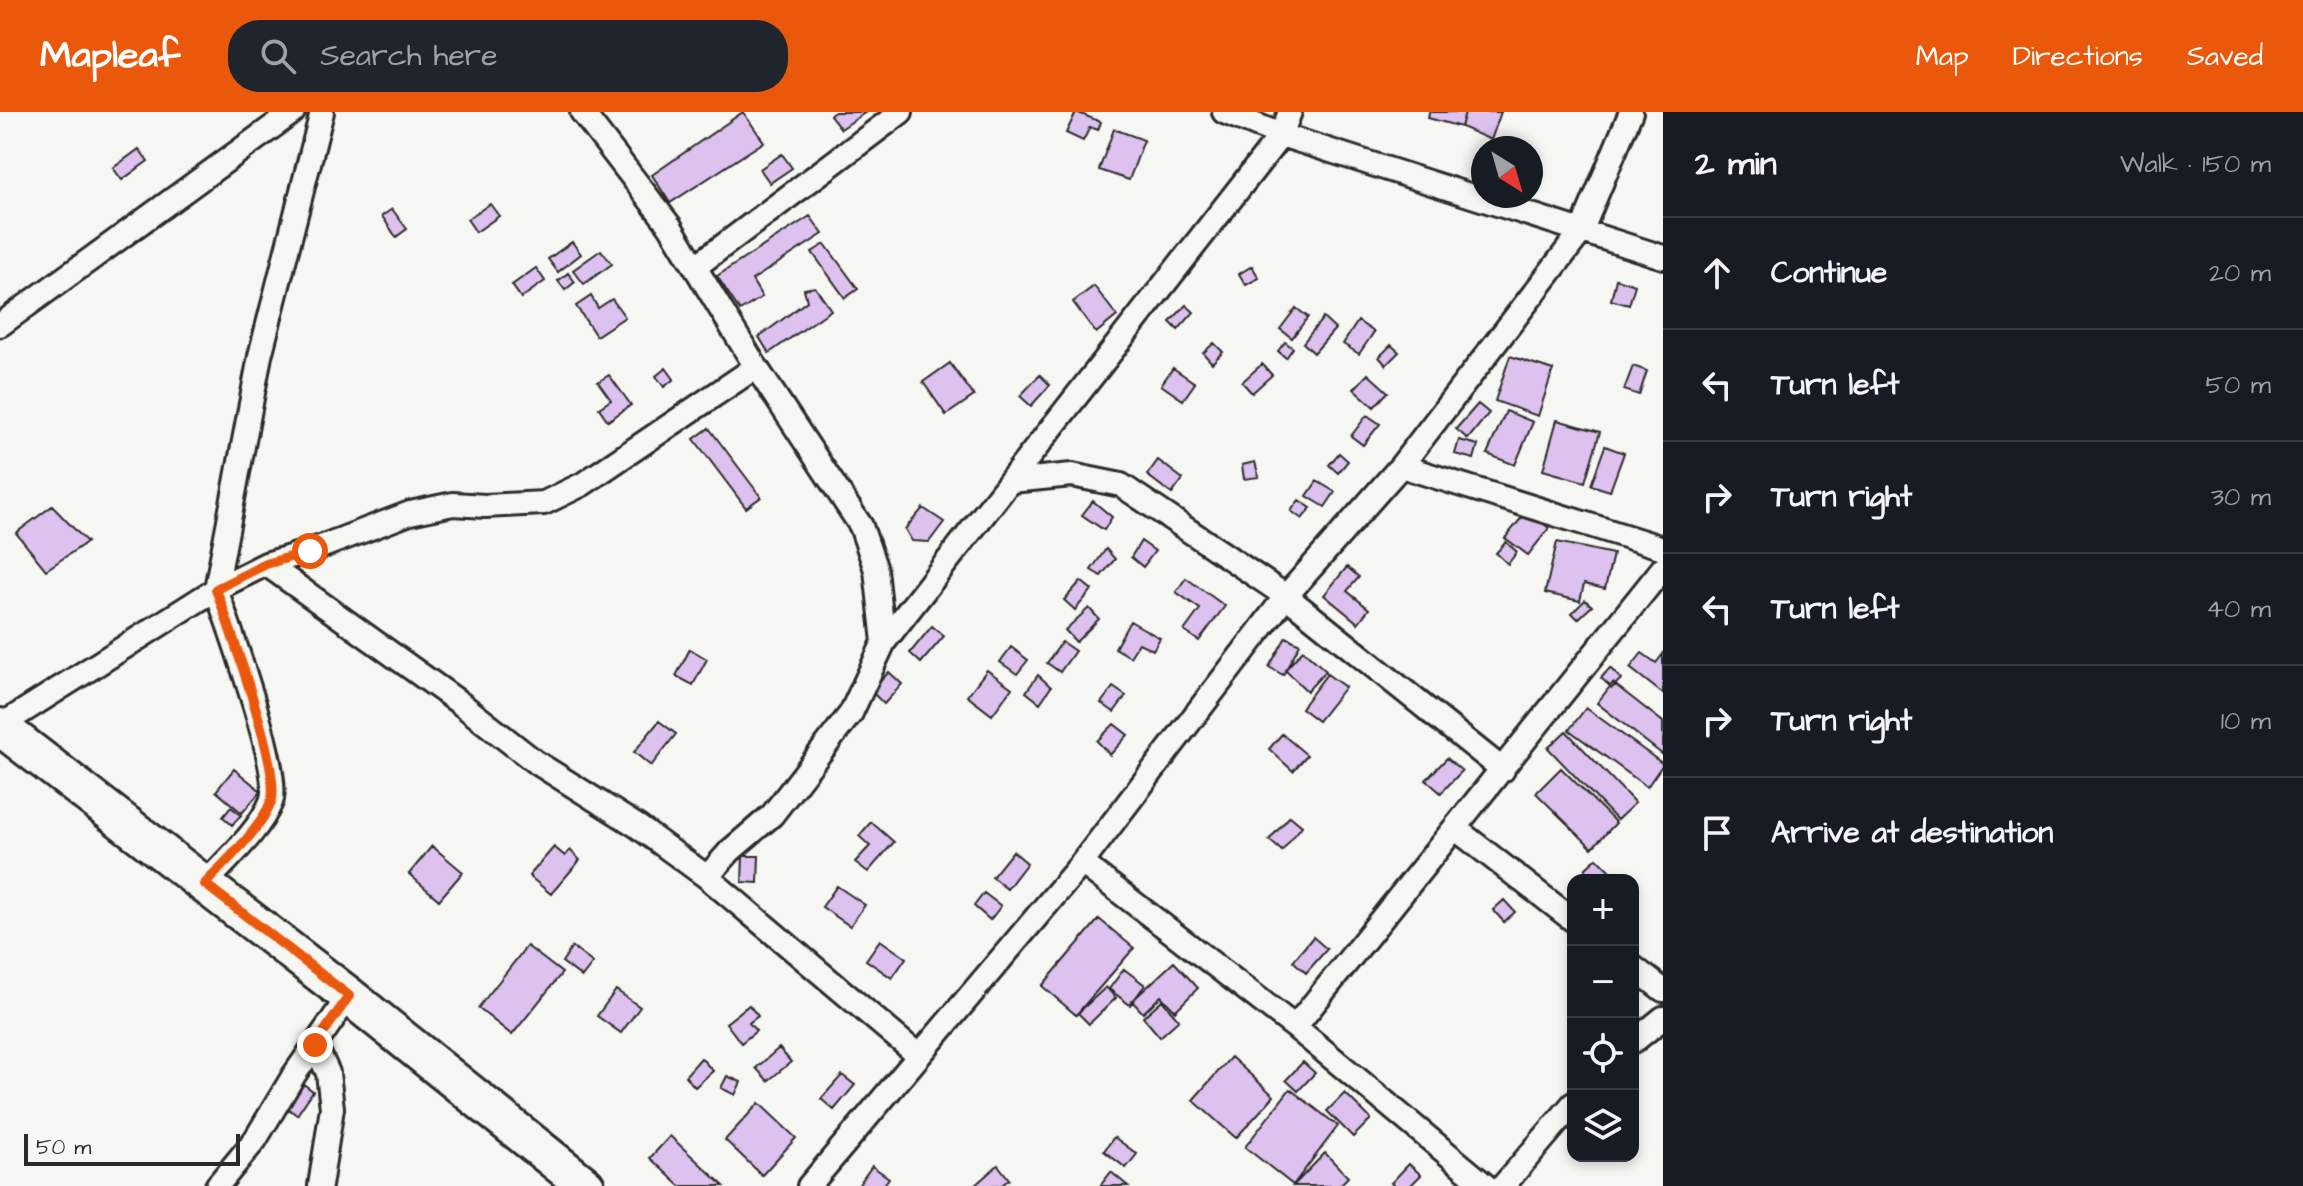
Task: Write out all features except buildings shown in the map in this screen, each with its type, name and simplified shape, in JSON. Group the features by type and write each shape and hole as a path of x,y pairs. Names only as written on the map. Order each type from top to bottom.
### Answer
{"main road":[{"path":"0,727 349,996 586,1186"}],"street":[{"path":"0,325 293,112"},
{"path":"205,884 262,819 273,799 274,776 243,666 216,589 260,356 322,112"},
{"path":"582,112 670,226 756,367 861,526 876,570 884,642"},
{"path":"695,267 901,112"},
{"path":"1224,112 1281,135 1663,257"},
{"path":"707,877 730,851 772,815 851,713 884,642 1281,135 1290,112"},
{"path":"809,1186 1082,863 1286,596 1401,466 1581,232 1631,112"},
{"path":"0,727 216,589 266,564 310,551 410,513 453,504 544,503 583,484 756,367"},
{"path":"1401,466 1663,548"},
{"path":"1011,481 1072,475 1121,485 1286,596 1503,770"},
{"path":"266,564 460,703 534,761 637,826 707,877 919,1056"},
{"path":"1295,1027 1663,568"},
{"path":"1456,829 1567,915"},
{"path":"1082,863 1295,1027 1486,1186"},
{"path":"1639,972 1663,990"},
{"path":"217,1186 255,1140 349,996"},
{"path":"1639,1037 1663,1018"},
{"path":"315,1045 328,1073 332,1108 320,1186"},
{"path":"1503,1186 1567,1111"}],"route":[{"path":"310,551 266,564 216,589 243,666 274,776 273,799 262,819 205,884 349,996 315,1045"}]}
